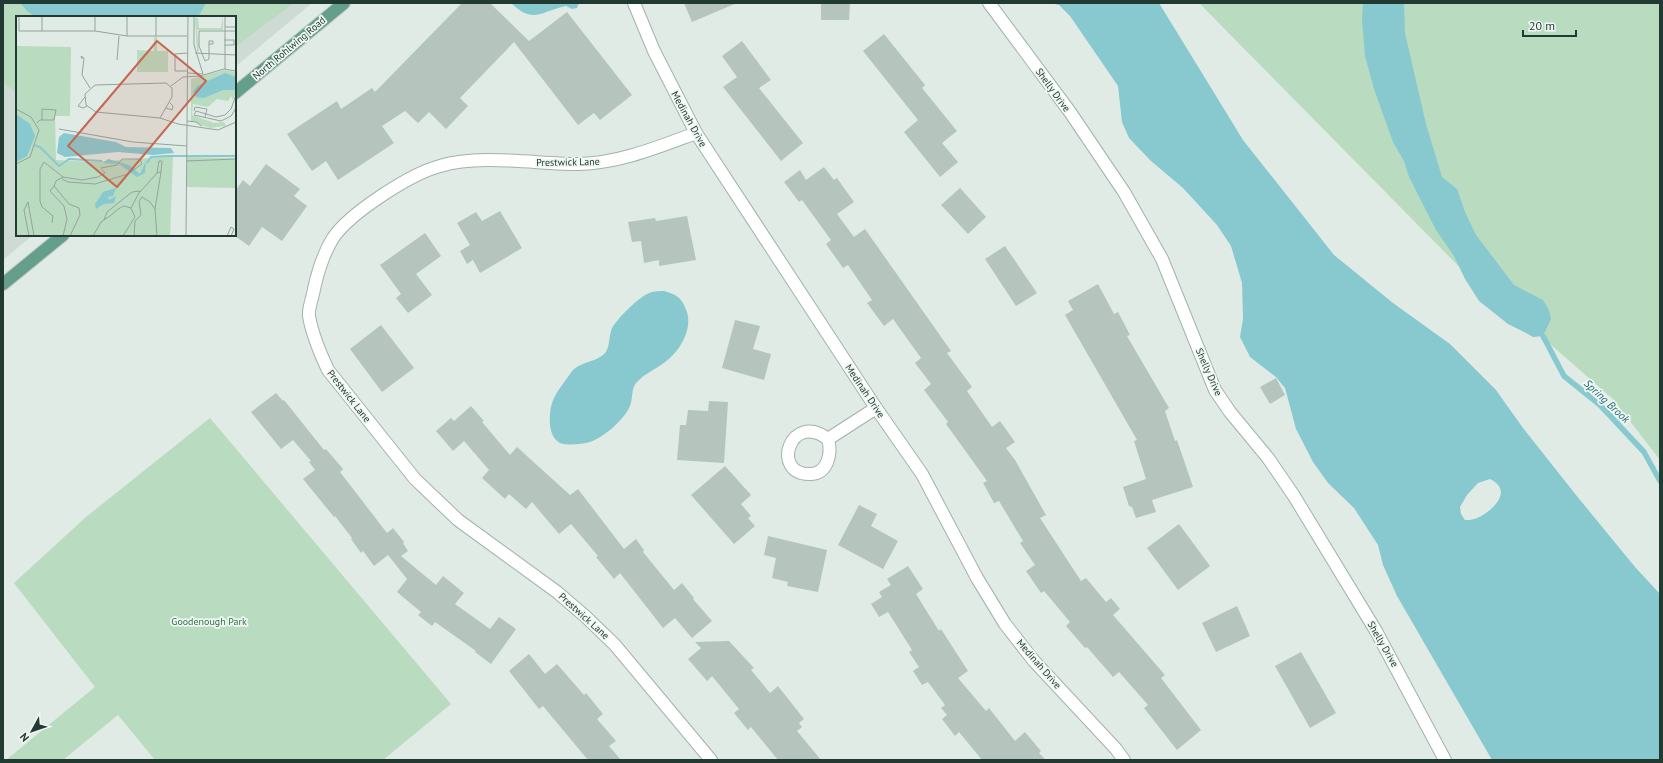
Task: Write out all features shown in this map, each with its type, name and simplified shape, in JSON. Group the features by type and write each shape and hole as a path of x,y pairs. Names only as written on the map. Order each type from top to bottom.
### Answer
{"main road":[{"name":"North Rohlwing Road","path":"236,92 344,3"},
{"path":"3,284 62,236"}],"street":[{"name":"Medinah Drive","path":"634,3 658,58 696,133 876,408 922,474 977,578 1005,624 1034,662 1116,749 1124,760"},
{"name":"Shelly Drive","path":"989,3 1070,112 1124,192 1162,259 1215,390 1230,412 1268,458 1294,496 1376,631 1445,760"},
{"name":"Prestwick Lane","path":"696,133 640,154 604,161 579,164 480,161 444,165 418,174 348,220 333,238 323,257 309,314 319,350 328,370 415,479 458,520 557,592 615,645 711,760"},
{"path":"828,439 876,408"}],"shaded area":[{"path":"3,3 312,3 236,66 236,16 16,16 16,236 32,236 3,260"}],"green space":[{"path":"3,3 294,3 236,46 236,16 16,16 16,92 3,82"},
{"path":"1199,3 1660,3 1660,460 1613,399 1527,324 1490,298"},
{"name":"Goodenough Park","path":"210,418 451,704 383,760 155,760 118,715 63,760 6,760 95,687 14,583 86,517"}],"water":[{"path":"20,3 206,3 199,16 35,16 28,12"},
{"path":"511,3 579,3 577,8 572,9 566,6 538,15 532,15 519,10"},
{"path":"1050,3 1159,3 1243,140 1334,255 1393,303 1450,344 1496,390 1523,428 1576,495 1635,567 1660,594 1660,760 1492,760 1397,596 1383,565 1378,545 1354,508 1328,483 1313,462 1296,429 1285,388 1276,377 1250,357 1240,337 1243,319 1242,283 1231,246 1217,225 1183,188 1151,161 1129,138 1122,122 1118,86 1070,16 1059,5","holes":["1490,479 1494,481 1501,490 1501,495 1495,505 1479,517 1465,520 1461,514 1460,507 1467,495 1478,483"]},
{"path":"1363,3 1404,3 1405,33 1426,124 1442,177 1457,189 1465,212 1476,235 1514,285 1543,300 1549,310 1551,319 1543,336 1533,337 1508,324 1479,301 1465,279 1454,256 1436,230 1409,177 1404,161 1393,142 1374,89 1365,56 1362,19"},
{"path":"664,291 679,298 687,312 687,331 682,343 670,358 636,383 633,388 631,403 627,411 619,422 601,437 590,442 575,444 560,443 552,433 550,425 550,412 555,397 561,387 574,369 582,364 599,358 606,352 612,328 630,307 647,294"}],"building":[{"path":"462,3 490,3 529,41 567,12 632,95 600,120 594,113 578,125 514,42 460,98 468,106 446,129 429,112 418,123 405,111 382,126 394,143 338,180 326,161 312,171 287,134 337,101 341,109 372,88 375,92"},
{"path":"684,3 737,3 692,22"},
{"path":"821,3 850,3 849,20 821,20"},
{"path":"884,34 925,85 922,88 957,131 942,143 958,162 940,177 904,132 918,120 863,51"},
{"path":"742,41 771,80 759,88 803,143 781,161 723,87 737,77 722,56"},
{"path":"266,164 300,189 294,196 307,206 282,241 262,227 249,246 235,236 236,190 243,180 250,186"},
{"path":"824,167 834,180 837,178 854,202 837,214 854,237 865,229 951,351 947,353 972,387 967,391 992,427 1000,421 1015,442 1006,448 1015,460 1046,515 1040,518 1081,581 1086,578 1106,602 1111,598 1120,609 1113,615 1165,675 1161,678 1201,730 1177,750 1144,708 1148,705 1119,672 1113,677 1087,647 1085,648 1066,626 1070,622 1044,591 1041,593 1026,571 1035,565 1020,543 1023,541 999,501 994,503 983,483 987,481 946,424 948,422 924,390 931,384 915,363 921,358 893,319 884,326 867,303 872,300 848,265 843,268 826,244 831,240 802,200 799,202 784,182 800,170 806,180"},
{"path":"960,188 986,217 968,234 941,205"},
{"path":"500,211 522,248 480,273 473,260 467,264 460,251 470,245 457,223 476,212 482,221"},
{"path":"687,216 696,260 659,266 659,260 644,263 641,241 632,242 628,222 655,218 656,221"},
{"path":"425,233 441,256 416,274 432,295 408,313 396,298 401,294 380,265"},
{"path":"1005,246 1037,293 1016,306 985,259"},
{"path":"1098,284 1114,314 1118,312 1130,335 1127,336 1169,408 1165,411 1175,441 1177,440 1193,487 1152,500 1156,512 1136,518 1132,507 1129,506 1123,487 1146,479 1134,441 1137,440 1065,315 1073,310 1068,301"},
{"path":"735,320 760,326 753,349 771,354 764,380 722,368"},
{"path":"381,325 414,368 382,392 350,349"},
{"path":"1276,378 1285,395 1270,404 1260,387"},
{"path":"276,393 283,401 284,400 324,450 326,449 343,469 340,472 387,533 393,528 404,542 403,543 408,551 401,556 436,585 443,576 464,593 455,604 490,629 499,617 516,629 491,664 475,652 476,651 435,622 432,626 418,615 421,612 397,592 407,579 388,555 374,566 363,551 361,553 351,539 352,538 335,516 334,517 303,479 315,470 309,462 311,461 293,440 281,449 251,412"},
{"path":"709,401 728,402 724,463 677,460 680,425 686,425 688,410 708,411"},
{"path":"471,406 484,421 482,422 510,455 517,447 570,495 578,489 624,549 636,539 644,550 643,552 674,590 682,583 694,598 693,599 712,621 692,638 675,618 663,628 620,573 614,579 596,557 598,556 571,524 559,534 532,502 526,509 509,494 505,499 482,478 489,470 464,441 453,451 436,431 451,418 454,421"},
{"path":"725,466 751,495 741,504 751,516 748,518 755,526 734,544 691,495"},
{"path":"859,505 877,514 871,526 898,541 883,569 838,545"},
{"path":"1179,524 1210,566 1178,590 1147,548"},
{"path":"768,536 827,550 818,592 787,586 788,582 772,578 776,558 764,555"},
{"path":"908,566 923,589 916,594 939,631 941,629 968,671 958,678 986,711 989,708 1015,741 1025,732 1041,751 1039,753 1046,760 982,760 959,732 955,736 942,719 947,715 941,708 945,705 928,682 922,685 913,671 919,667 909,652 912,650 888,612 879,617 871,604 882,597 879,592 891,585 887,579"},
{"path":"1237,606 1250,636 1216,652 1202,623"},
{"path":"729,641 754,668 751,670 770,693 778,686 804,719 799,723 802,727 797,731 821,760 778,760 751,727 748,730 734,713 739,709 712,676 707,681 688,659 701,648 695,642"},
{"path":"1301,652 1336,713 1310,728 1275,666"},
{"path":"529,654 545,674 557,664 584,695 586,693 603,714 597,719 616,741 609,746 621,760 588,760 543,706 539,709 509,671"}],"waterway":[{"name":"Spring Brook","path":"1543,336 1564,376 1600,405 1644,452 1660,481"}]}
